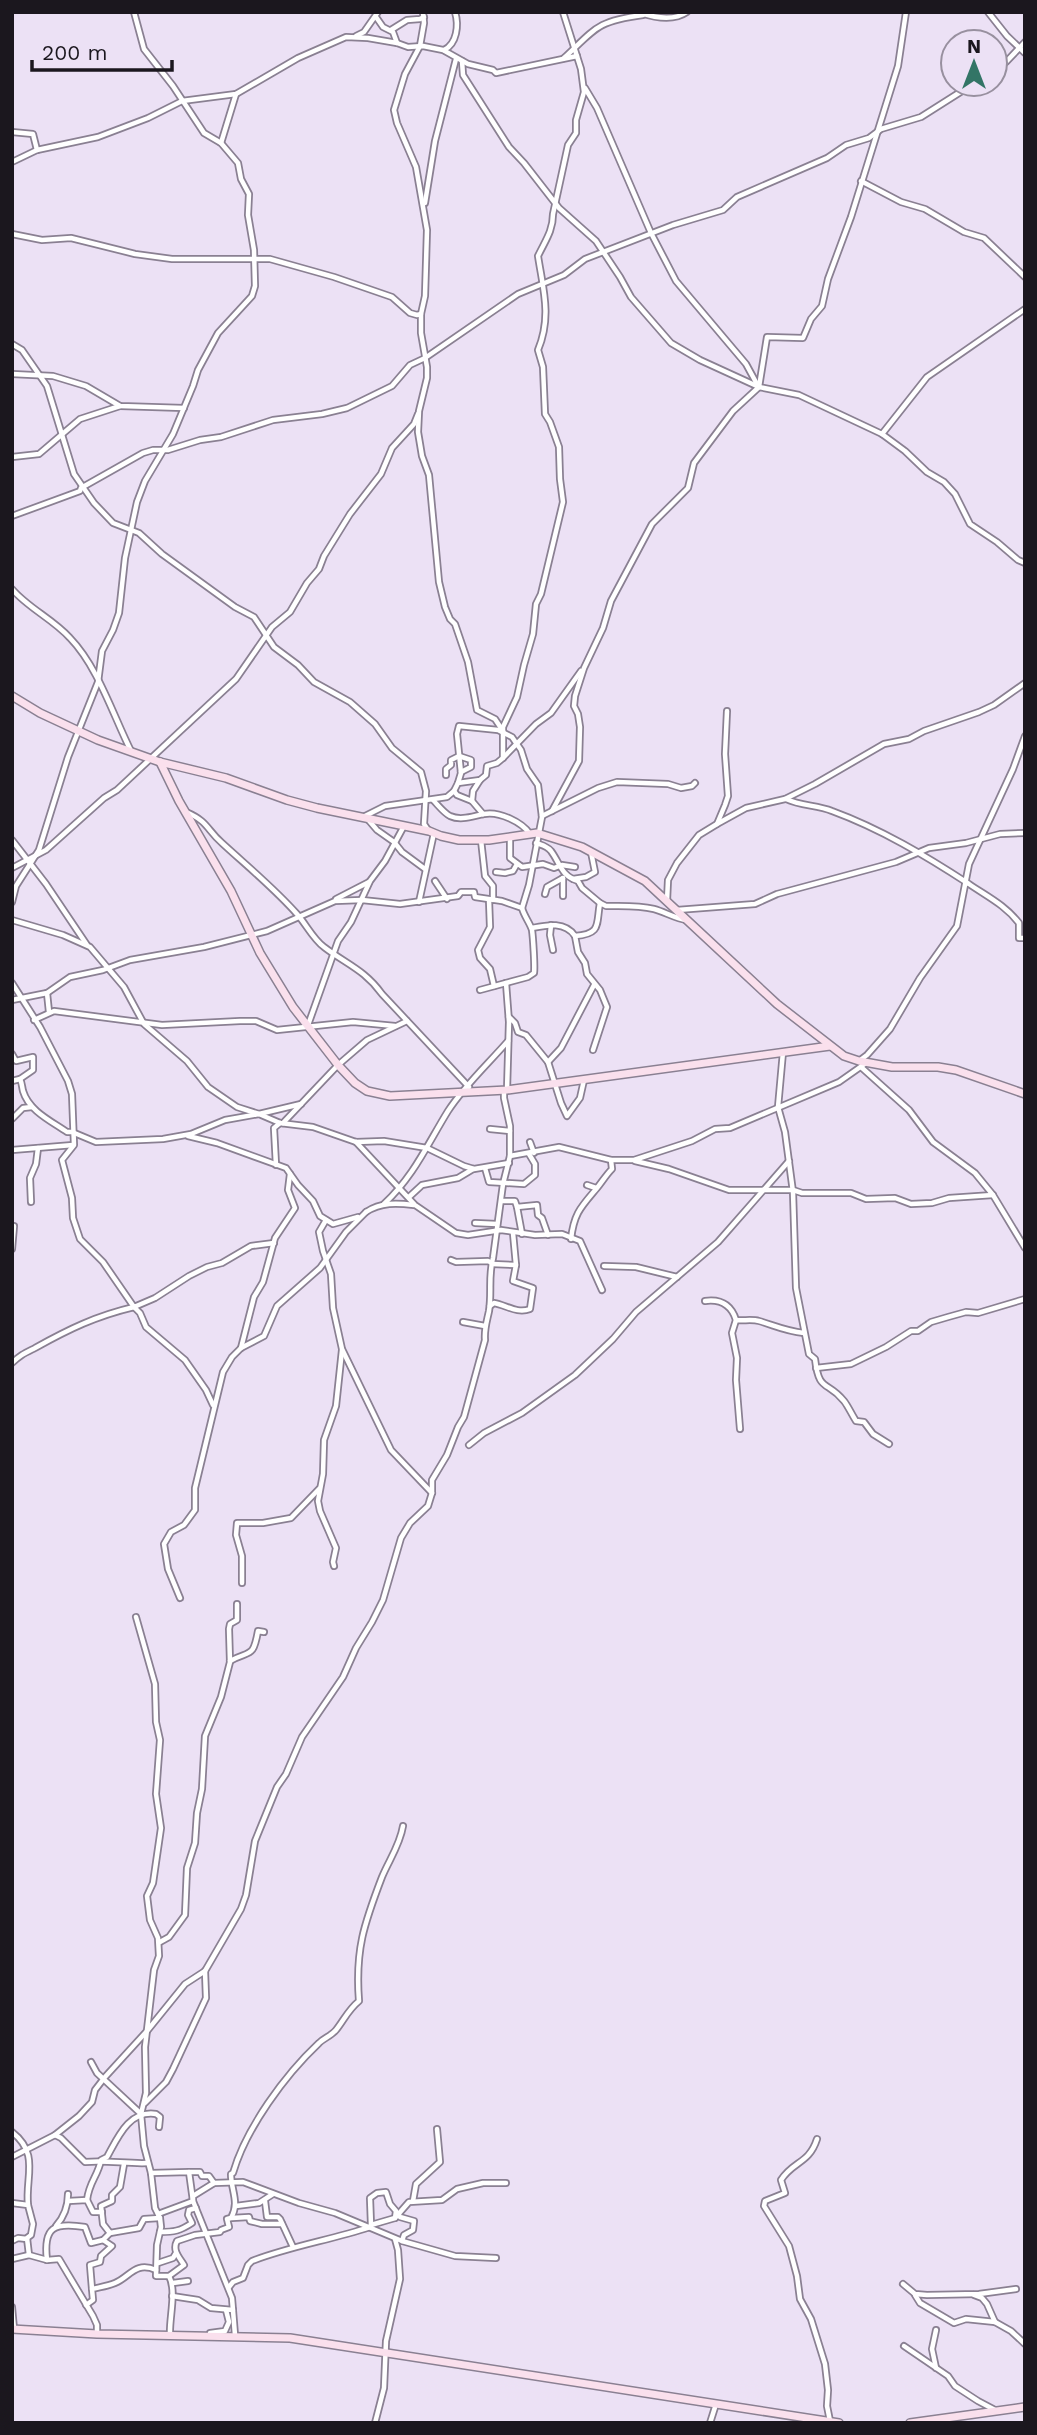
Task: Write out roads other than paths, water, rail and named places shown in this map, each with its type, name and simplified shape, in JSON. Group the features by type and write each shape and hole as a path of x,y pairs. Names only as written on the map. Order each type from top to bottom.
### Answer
{"street":[{"path":"35,856 98,682 102,651 118,613 130,529 145,481 184,408 198,370 218,333 254,291 249,194 241,179 239,163 221,143 204,133 142,46 134,12"},
{"path":"564,12 584,87 597,108 650,233 676,281 746,364 759,387"},
{"path":"563,58 597,26 641,13 664,18 687,12"},
{"path":"552,811 579,761 580,727 574,706 584,668 603,628 611,601 652,524 688,488 694,463 733,411 759,387 767,337 803,338 811,319 822,306 828,279 898,66 906,12"},
{"path":"988,12 1025,53"},
{"path":"443,50 448,48 455,36 457,14"},
{"path":"354,37 364,32 377,15 383,26 391,30 397,43"},
{"path":"12,868 28,862 46,850 236,679 272,628 295,604 350,514 381,474 392,448 414,424 427,378 421,333 427,259 424,208 416,167 394,110 405,74 420,46 424,15 407,20 391,30"},
{"path":"12,162 37,150 98,136 148,118 182,101 236,94 298,58 310,55 338,39 354,37 443,50 456,59 501,73 577,56"},
{"path":"1009,58 1025,42"},
{"path":"424,208 435,141 456,59"},
{"path":"462,61 463,75 509,147 559,208 596,242 631,298 671,343 699,360 759,387 799,395 882,434 956,494 970,524 1025,563"},
{"path":"503,758 503,727 520,689 523,665 533,634 536,604 541,594 563,502 559,447 545,414 543,367 538,350 543,339 547,303 541,283 542,272 538,256 547,243 568,145 576,133 576,120 584,87"},
{"path":"221,143 236,94"},
{"path":"12,516 80,491 143,453 221,437 273,420 296,419 347,408 392,386 410,365 425,358 518,294 564,275 585,259 650,233 723,210 737,197 827,158 846,145 869,138 881,129 922,117 951,98"},
{"path":"12,132 33,134 37,150"},
{"path":"861,181 901,202 925,209 964,232 984,238 1025,277"},
{"path":"12,234 42,240 71,238 113,249 172,259 270,259 392,297 413,315 421,314"},
{"path":"882,434 927,377 1025,309"},
{"path":"12,344 22,350 47,386 74,474 81,488 113,523 148,539 162,554 235,607 254,617 266,637 314,682 350,702 375,724 393,748 421,772 430,801 424,824 432,832"},
{"path":"12,374 53,376 86,386 120,406"},
{"path":"12,457 39,454 80,419 120,406 184,408"},
{"path":"419,411 418,432 429,475 441,594 468,662 477,710 495,719 503,732 517,742 527,769 538,785 541,817 534,834 536,842 522,908"},
{"path":"12,589 71,638 87,659 131,752"},
{"path":"472,801 473,791 486,775 485,767 503,758 551,713 584,668"},
{"path":"667,902 668,880 677,863 699,835 746,808 785,799 884,744 909,739 923,731 979,712 1025,683"},
{"path":"12,696 40,713 131,752 226,778 313,807 365,816 459,840 481,841 534,834"},
{"path":"717,824 728,796 725,754 727,711"},
{"path":"365,816 385,806 430,801 447,797 454,791 461,773 457,734 459,726 503,732"},
{"path":"634,1160 692,1141 715,1129 730,1128 839,1082 862,1064 890,1029 920,978 957,926 970,864 1025,736"},
{"path":"446,775 451,760 459,756 471,760 472,763 461,773"},
{"path":"160,762 293,1007 338,1065 367,1091 378,1094 467,1089 505,1090 830,1046"},
{"path":"458,783 480,780"},
{"path":"541,817 598,788 617,782 653,783 681,788 695,783"},
{"path":"454,791 472,801 483,814"},
{"path":"785,799 798,805 829,810 883,832 918,852 994,898 1019,923 1019,938 1025,938"},
{"path":"430,801 452,817 495,815 520,823 534,834 591,852 645,881 777,1004 844,1056 862,1064 905,1069 939,1067 956,1070 1025,1094"},
{"path":"186,812 209,826 219,841 299,916 323,946 371,978 467,1089"},
{"path":"365,816 377,830 425,869"},
{"path":"308,1027 333,952 370,881 385,861 404,825"},
{"path":"419,902 432,832"},
{"path":"676,910 755,904 777,894 896,862 918,852 1000,834 1025,833"},
{"path":"510,837 511,847 508,854 522,867 543,864 552,868 569,865 575,867"},
{"path":"12,840 88,946 124,987 144,1024 187,1061 208,1087 237,1107 281,1123 313,1127 356,1142 384,1141 427,1148 474,1169 509,1163"},
{"path":"481,841 485,876 493,886 490,926 478,950 480,958 489,969 494,986"},
{"path":"536,842 550,850 564,876 563,896"},
{"path":"572,879 586,877 595,872 591,852"},
{"path":"12,902 16,886 28,862"},
{"path":"496,872 513,871 517,864"},
{"path":"564,876 578,881 582,888 606,906 651,908 678,919 688,920"},
{"path":"545,894 547,887 564,876"},
{"path":"12,1000 47,993 70,976 109,968 130,960 183,952 252,935 326,904 370,881"},
{"path":"435,881 447,898"},
{"path":"326,904 346,899 388,904 419,902 458,896 461,892 474,892 475,897 522,908"},
{"path":"575,936 596,929 600,903"},
{"path":"480,990 534,973 536,962 531,928 522,908"},
{"path":"12,920 63,934 88,946"},
{"path":"551,925 553,950"},
{"path":"531,928 561,926 572,931 575,936 587,974 600,990 607,1007 593,1051"},
{"path":"12,983 24,999 68,1081 74,1107 74,1145 62,1160 80,1240 103,1262 146,1327 185,1360 206,1390 213,1406"},
{"path":"12,2157 55,2135 79,2116 92,2102 95,2090 148,2031 185,1984 205,1971 241,1909 255,1841 277,1787 286,1774 302,1737 343,1677 383,1600 401,1538 410,1523 428,1506 432,1480 464,1417 485,1340 489,1307 489,1269 510,1156 505,1090 509,1017 506,984"},
{"path":"548,1062 561,1048 594,985"},
{"path":"47,993 48,1012"},
{"path":"34,1020 48,1012 162,1025 256,1021 277,1030 353,1023 396,1026"},
{"path":"509,1017 518,1032 526,1035 548,1062 567,1116 580,1098 584,1079"},
{"path":"276,1165 274,1128 367,1040 407,1021"},
{"path":"384,1205 400,1189 449,1110 508,1041"},
{"path":"783,1052 778,1107 785,1132 793,1190 796,1288 809,1354 815,1359 820,1382 843,1399 856,1421 864,1422 873,1434 889,1444"},
{"path":"12,1054 16,1061 33,1057 33,1070 12,1081"},
{"path":"862,1064 909,1110 933,1142 975,1173 993,1195 1025,1248"},
{"path":"20,1079 32,1107 67,1132 90,1140 107,1142 184,1136 218,1143 286,1168 313,1201 320,1216 333,1224 354,1220 384,1205 415,1205"},
{"path":"184,1136 225,1120 301,1104"},
{"path":"12,1119 23,1108 32,1107"},
{"path":"490,1129 510,1131"},
{"path":"356,1142 415,1205 456,1233 468,1235 496,1231 562,1234 580,1241 602,1290"},
{"path":"485,1168 488,1181 524,1184 536,1175 530,1142"},
{"path":"12,1150 74,1145"},
{"path":"510,1156 559,1147 611,1160 634,1160 729,1190 852,1193 866,1199 895,1198 911,1204 993,1195"},
{"path":"31,1202 30,1178 36,1164 37,1148"},
{"path":"571,1239 573,1222 579,1209 587,1196 612,1169 611,1160"},
{"path":"469,1445 490,1429 522,1413 575,1375 613,1339 636,1312 718,1242 789,1160"},
{"path":"409,1198 422,1185 458,1178 474,1169"},
{"path":"242,1348 254,1297 263,1282 274,1243 295,1208 288,1189 290,1174"},
{"path":"587,1185 596,1188"},
{"path":"502,1201 515,1201 522,1234"},
{"path":"517,1207 537,1205 538,1215 542,1218 548,1235"},
{"path":"180,1598 168,1569 164,1544 172,1532 184,1525 195,1510 195,1488 223,1372 232,1357 242,1348 264,1336 276,1306 302,1286 366,1212"},
{"path":"326,1220 319,1232 331,1274 332,1308 342,1349 391,1450 432,1493"},
{"path":"475,1223 497,1224"},
{"path":"12,1249 14,1226"},
{"path":"489,1307 494,1303 519,1311 530,1309 533,1288 513,1281 516,1265 513,1233"},
{"path":"12,1363 21,1353 70,1328 92,1318 134,1307 155,1298 189,1276 222,1263 251,1246 274,1243"},
{"path":"451,1260 516,1265"},
{"path":"604,1266 636,1267 677,1278"},
{"path":"816,1368 852,1364 931,1322 966,1312 978,1313 1025,1299"},
{"path":"705,1301 720,1301 728,1306 736,1320 732,1333 737,1358 740,1429"},
{"path":"736,1320 758,1320 774,1325 781,1331 804,1333"},
{"path":"463,1322 485,1326"},
{"path":"334,1566 336,1548 320,1511 319,1488 324,1474 324,1440 336,1406 342,1349"},
{"path":"242,1583 242,1556 236,1535 237,1523 263,1523 291,1518 319,1488"},
{"path":"159,1943 169,1937 184,1915 187,1868 195,1843 202,1789 205,1736 221,1697 230,1662 229,1629 230,1624 237,1620 237,1604"},
{"path":"136,1617 155,1684 156,1722 160,1741 156,1794 161,1828 153,1883 148,1896 149,1920 159,1943 159,1956 154,1970 145,2046 146,2093 141,2114 144,2146 151,2173 155,2208 159,2216 156,2276 169,2276 184,2265 176,2252 177,2241 195,2235 220,2232 229,2227 227,2218 249,2217 250,2221 262,2224 282,2224"},
{"path":"230,1662 246,1656 256,1644 258,1631 264,1632"},
{"path":"231,2218 236,2206 230,2174 233,2173 239,2154 272,2099 295,2068 319,2042 333,2033 347,2012 359,2001 359,1943 382,1877 401,1839 403,1826"},
{"path":"144,2104 166,2082 206,1998 205,1971"},
{"path":"91,2062 92,2067 141,2114"},
{"path":"102,2212 93,2212 87,2200 88,2188 102,2160 107,2157 129,2122 141,2114 159,2115 159,2127"},
{"path":"413,2201 416,2184 440,2162 437,2129"},
{"path":"12,2132 21,2139 27,2150 31,2170 27,2191 33,2224 31,2235 27,2239"},
{"path":"55,2135 73,2149 82,2161 149,2163"},
{"path":"817,2139 808,2159 784,2175 781,2180 785,2193 765,2201 764,2206 789,2246 800,2299 811,2319 825,2364 830,2421"},
{"path":"110,2233 103,2224 102,2206 112,2201 112,2195 120,2186 124,2164"},
{"path":"189,2172 192,2201 229,2287 230,2310 225,2332 195,2335"},
{"path":"151,2173 200,2172 202,2176 209,2176 214,2183"},
{"path":"55,2227 85,2228 91,2243 103,2240 110,2233 139,2228 144,2220 192,2201 193,2196 214,2183 243,2182 370,2226 402,2241 455,2256 496,2259"},
{"path":"229,2287 243,2278 252,2261 293,2247 340,2237 397,2216 409,2202 442,2200 457,2189 483,2183 506,2183"},
{"path":"370,2226 370,2198 377,2193 386,2192 397,2216"},
{"path":"47,2260 45,2243 51,2229 62,2220 68,2194"},
{"path":"236,2206 265,2201 273,2194"},
{"path":"68,2201 87,2200"},
{"path":"265,2201 268,2217 278,2217 293,2247"},
{"path":"12,2203 28,2205"},
{"path":"160,2232 176,2233 192,2223 188,2215 190,2210 196,2208"},
{"path":"397,2216 414,2221 413,2230 404,2235 402,2241"},
{"path":"12,2241 18,2238 27,2239"},
{"path":"375,2423 384,2388 388,2328 400,2279 398,2250 394,2238"},
{"path":"27,2239 29,2255"},
{"path":"86,2305 93,2300 90,2265 100,2262 101,2256 112,2246 103,2240"},
{"path":"158,2263 173,2258 176,2252"},
{"path":"12,2259 29,2255 47,2260 59,2259 97,2325 97,2334"},
{"path":"92,2289 117,2283 135,2269 156,2270"},
{"path":"169,2276 173,2283 170,2335"},
{"path":"173,2283 188,2281"},
{"path":"903,2284 915,2294 920,2303 954,2323 966,2319 995,2322 1011,2331 1025,2344"},
{"path":"915,2294 970,2294 1016,2289"},
{"path":"970,2294 982,2298 992,2311 995,2322"},
{"path":"172,2296 198,2300 211,2308 230,2310"},
{"path":"12,2307 13,2329 97,2334 290,2338 839,2423"},
{"path":"230,2310 235,2335"},
{"path":"936,2330 932,2349 937,2369"},
{"path":"904,2346 948,2375 955,2386 978,2402 996,2410"},
{"path":"710,2423 717,2403"},
{"path":"910,2423 1025,2407"}]}
